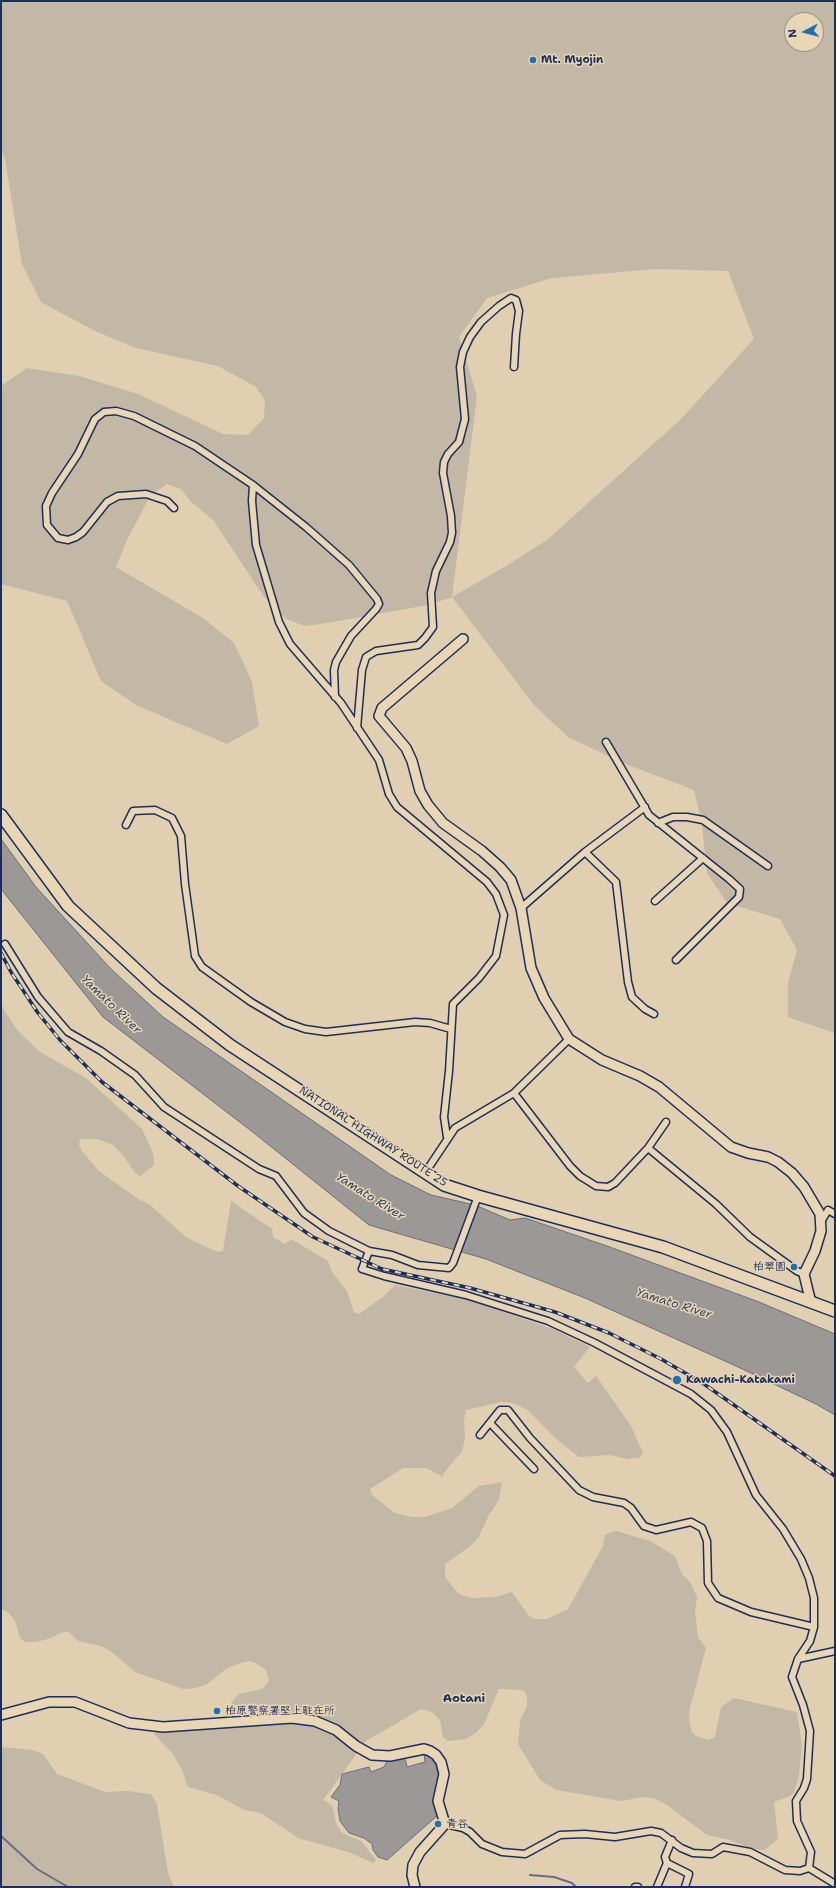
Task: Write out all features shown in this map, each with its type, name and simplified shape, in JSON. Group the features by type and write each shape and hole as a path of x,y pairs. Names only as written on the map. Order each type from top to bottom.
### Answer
{"highway":[{"name":"NATIONAL HIGHWAY ROUTE 25","path":"1,815 68,906 156,988 230,1045 444,1185 478,1196 663,1247 835,1311"}],"street":[{"path":"357,728 362,670 366,657 376,651 418,644 425,638 433,627 431,593 436,571 450,542 452,533 451,516 443,473 444,462 448,454 459,442 465,419 460,367 463,352 470,338 481,322 499,306 511,298 516,300 519,311 514,367"},
{"path":"174,508 167,501 146,494 118,496 107,502 83,532 76,537 68,540 58,538 47,525 46,506 52,494 78,454 95,419 104,412 116,411 134,416 195,446 253,485 306,527 349,565 369,588 379,604 350,636 341,650 334,670 335,697"},
{"path":"253,485 252,501 256,545 279,622 290,644 335,697 379,760 389,794 397,807 487,882 496,894 504,915 496,956 480,978 453,1004 449,1071 444,1117 447,1137"},
{"path":"463,639 382,708 379,716 406,748 412,760 420,791 428,805 443,823 500,866 511,880 521,908 531,968 544,998 569,1039 602,1060 640,1076 659,1087 731,1146 748,1153 768,1157 778,1162 792,1173 804,1187 820,1214 821,1231 815,1251 804,1274 811,1303"},
{"path":"606,742 649,815 740,889 739,897 676,960"},
{"path":"521,908 586,852 645,807"},
{"path":"126,824 133,811 154,810 172,818 181,836 186,891 195,956 202,967 251,1002 285,1022 304,1029 326,1032 415,1022 430,1023 451,1030"},
{"path":"658,823 673,818 687,817 702,820 768,866"},
{"path":"586,852 616,882 628,982 632,997 645,1009 654,1014"},
{"path":"655,901 703,858"},
{"path":"5,944 38,998 68,1032 101,1051 135,1075 164,1107 259,1169 276,1176 304,1213 329,1231 369,1251 392,1255 418,1265 443,1269 449,1268 453,1263 478,1196"},
{"path":"425,1173 447,1137 455,1128 514,1092 569,1039"},
{"path":"514,1092 570,1166 580,1176 596,1186 608,1187 615,1183 648,1148 666,1122"},
{"path":"648,1148 716,1204 750,1237 797,1272 804,1274"},
{"path":"820,1223 828,1210 835,1214"},
{"path":"369,1251 362,1269 384,1276 466,1295 548,1322 596,1343 691,1394 711,1410 727,1432 756,1495 783,1529 801,1559 809,1578 814,1598 814,1627 810,1641 798,1659 792,1677 803,1705 810,1731 807,1779 804,1788 796,1801 797,1821 811,1852 809,1868"},
{"path":"480,1435 500,1410 508,1410 530,1438 579,1490 593,1497 624,1503 631,1508 644,1526 656,1530 691,1522 702,1528 707,1541 708,1582 718,1598 751,1612 814,1627"},
{"path":"490,1423 534,1469"},
{"path":"798,1659 835,1651"},
{"path":"1,1715 50,1702 75,1702 129,1723 163,1727 292,1718 315,1721 336,1730 356,1746 372,1755 390,1756 424,1749 436,1755 441,1762 444,1774 438,1801 445,1824"},
{"path":"445,1824 463,1828 482,1844 502,1852 525,1854 560,1834 585,1834 615,1837 651,1831 661,1833 681,1848 693,1853 712,1854 723,1847 750,1852 785,1870 800,1871 809,1868"},
{"path":"415,1887 412,1875 413,1865 420,1852 445,1824"},
{"path":"657,1887 666,1863 665,1857 672,1840"},
{"path":"666,1863 689,1874 685,1887"},
{"path":"809,1868 835,1884"}],"shaded area":[{"path":"1,1 835,1 835,1033 788,1017 788,983 797,950 780,919 727,903 707,873 702,825 694,790 623,763 568,737 534,705 452,597 428,605 305,626 286,619 264,597 213,520 191,502 181,489 167,484 150,496 126,542 116,567 203,618 234,643 252,682 259,726 227,744 136,705 101,681 67,601 1,584 1,386 27,368 79,376 138,394 223,434 248,435 264,418 265,400 256,387 218,366 136,348 95,331 41,302 22,264 5,159 1,149","holes":["656,269 728,271 754,339 680,420 547,540 506,566 452,597 477,396 459,337 487,298 552,278"]},
{"path":"1,1002 4,1010 18,1031 40,1052 86,1078 142,1129 153,1153 154,1165 140,1176 135,1173 122,1154 113,1145 97,1139 80,1139 79,1145 82,1151 99,1171 138,1199 149,1204 186,1237 217,1252 223,1251 231,1201 272,1229 273,1237 285,1244 291,1239 328,1261 332,1272 347,1291 354,1312 359,1314 383,1297 395,1285 469,1300 553,1329 590,1347 574,1367 588,1383 596,1376 631,1426 643,1453 639,1458 627,1459 610,1455 579,1457 555,1438 528,1410 513,1403 501,1402 466,1410 464,1421 465,1439 462,1451 443,1474 443,1477 426,1468 403,1468 370,1489 372,1495 395,1513 412,1517 425,1517 452,1508 479,1486 502,1482 499,1500 489,1515 478,1538 469,1547 445,1564 445,1577 461,1595 472,1598 495,1597 512,1592 529,1616 534,1619 547,1619 568,1609 603,1546 605,1535 616,1531 650,1541 675,1556 682,1574 690,1582 697,1597 695,1613 698,1637 706,1648 690,1708 689,1721 692,1732 696,1736 708,1740 715,1737 721,1707 734,1698 797,1712 802,1745 799,1775 794,1793 774,1802 778,1839 764,1850 752,1849 730,1840 707,1835 667,1805 656,1799 644,1797 621,1801 556,1790 540,1780 518,1744 520,1721 527,1706 527,1695 523,1690 499,1689 484,1724 476,1733 466,1739 448,1741 443,1737 440,1720 432,1712 421,1709 366,1741 323,1800 332,1805 337,1826 342,1833 361,1841 376,1860 373,1863 348,1852 298,1838 261,1813 244,1810 217,1795 188,1787 182,1770 173,1754 154,1734 155,1730 264,1724 259,1707 243,1709 231,1703 239,1694 262,1689 269,1681 266,1670 256,1663 250,1661 237,1664 226,1669 206,1685 183,1689 135,1672 112,1652 101,1646 78,1641 69,1632 64,1632 48,1639 36,1642 25,1642 20,1638 15,1621 8,1612 1,1609"},
{"path":"1,1747 32,1750 43,1754 57,1774 105,1792 128,1791 151,1794 157,1804 168,1873 174,1887 1,1887"}],"water":[{"name":"Yamato River","path":"1,839 36,887 111,969 163,1017 391,1175 431,1195 475,1205 510,1220 525,1218 607,1246 759,1302 835,1334 835,1415 816,1404 736,1366 585,1298 486,1259 369,1225 254,1133 103,1017 1,889"},
{"path":"427,1752 438,1763 440,1773 438,1815 387,1860 378,1857 373,1850 372,1844 364,1838 349,1833 340,1821 338,1809 339,1801 331,1797 340,1785 342,1774 369,1767 371,1772 384,1767 387,1761 405,1758 407,1767 425,1762 424,1753"}],"waterway":[{"path":"1,1836 37,1869 68,1887"},
{"path":"530,1875 554,1877 572,1883 576,1887"}],"railway":[{"path":"1,953 11,972 38,1013 60,1040 102,1082 238,1186 313,1237 382,1269 470,1288 555,1312 609,1333 661,1359 704,1384 835,1476"}],"place":[{"name":"Mt. Myojin","path":"533,60"},
{"name":"柏翠園","path":"794,1267"},
{"name":"Kawachi-Katakami","path":"677,1380"},
{"name":"柏原警察署堅上駐在所","path":"217,1711"},
{"name":"青谷","path":"438,1824"}],"district":[{"name":"Aotani","path":"464,1699"}]}
